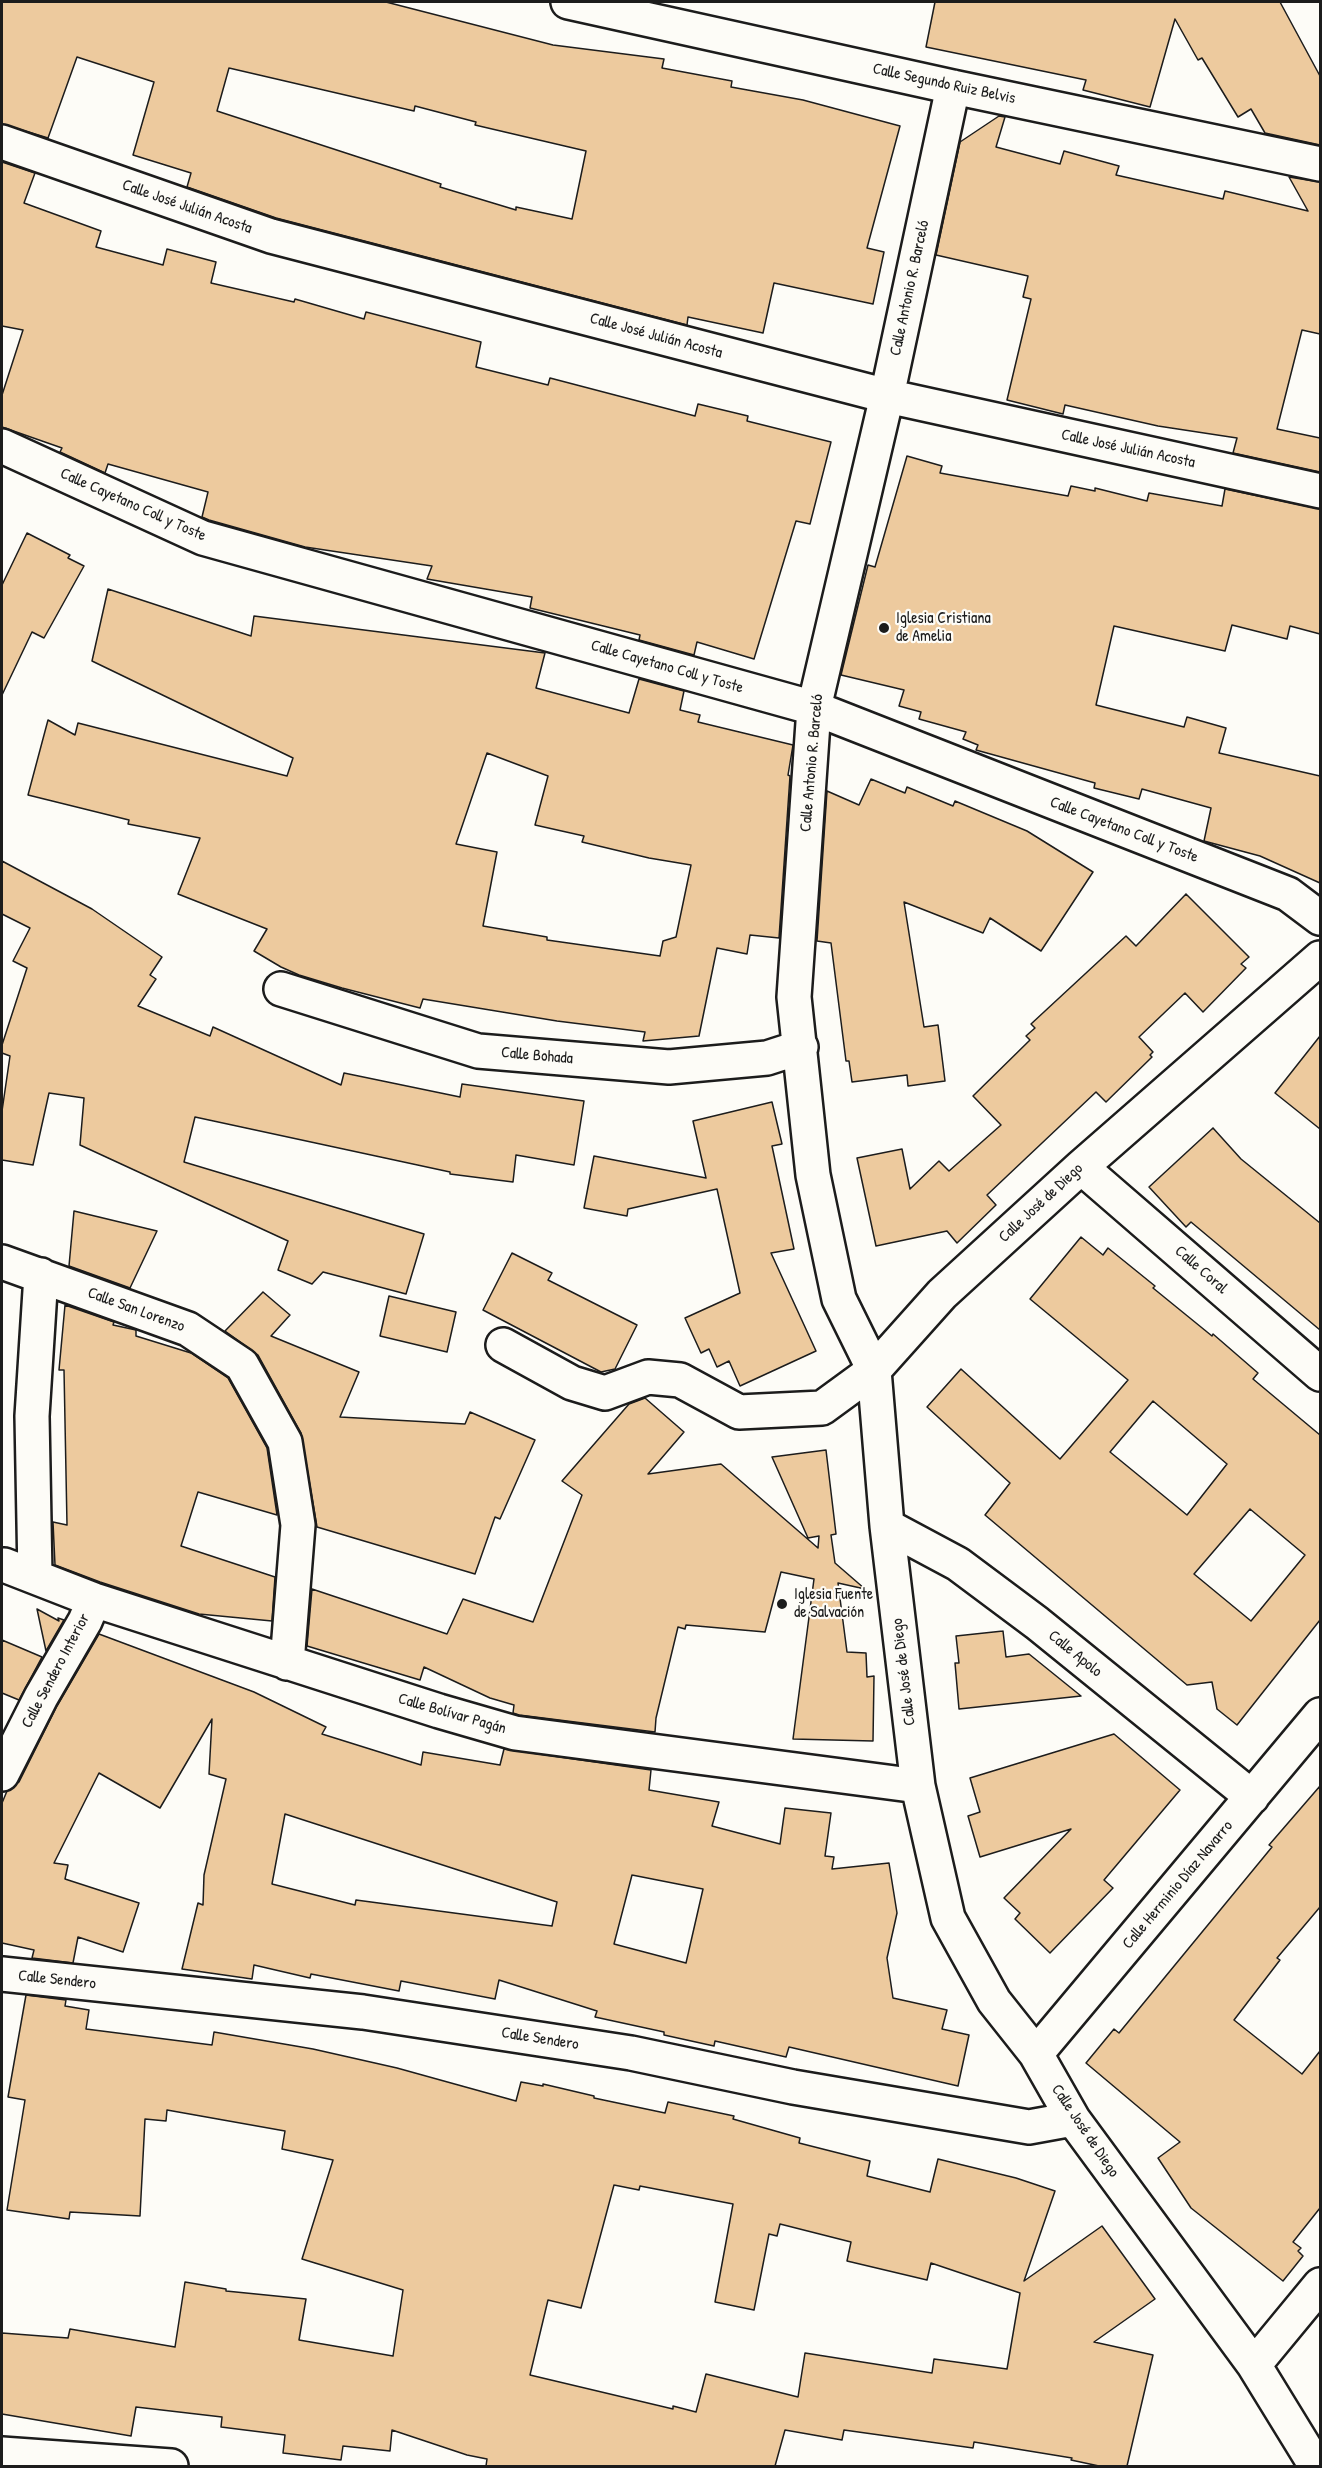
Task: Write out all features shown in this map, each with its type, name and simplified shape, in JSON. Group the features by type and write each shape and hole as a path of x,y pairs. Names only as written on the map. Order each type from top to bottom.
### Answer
{"street":[{"name":"Calle Segundo Ruiz Belvis","path":"568,2 953,87 1320,164"},
{"name":"Calle Antonio R. Barceló","path":"874,1370 839,1299 813,1175 794,997 814,708 887,396 953,87"},
{"name":"Calle José Julián Acosta","path":"2,142 271,236 887,396 1320,491"},
{"name":"Calle Cayetano Coll y Toste","path":"2,446 203,538 814,708 1288,894 1320,918"},
{"name":"Calle José de Diego","path":"1316,2466 1254,2365 1073,2120 1036,2054 994,2001 948,1918 918,1786 887,1526 874,1370 942,1294 1080,1167 1320,958"},
{"name":"Calle Bohada","path":"281,989 478,1051 669,1067 767,1058 801,1047"},
{"name":"Calle Coral","path":"1080,1167 1320,1374"},
{"name":"Calle San Lorenzo","path":"2,1262 189,1329 242,1365 285,1442 298,1525 287,1663"},
{"path":"35,1576 32,1416 40,1275"},
{"path":"504,1345 572,1383 594,1390 606,1393 648,1377 680,1380 739,1412 822,1408 874,1370"},
{"name":"Calle Apolo","path":"887,1526 958,1564 1037,1623 1252,1797"},
{"name":"Calle Bolívar Pagán","path":"4,1565 94,1600 439,1711 515,1732 918,1786"},
{"name":"Calle Sendero Interior","path":"2,1774 41,1697 85,1621 94,1600"},
{"name":"Calle Herminio Díaz Navarro","path":"1036,2054 1320,1715"},
{"name":"Calle Sendero","path":"2,1974 363,2012 631,2053 793,2087 1029,2127 1073,2120"},
{"path":"1254,2365 1320,2285"},
{"path":"2,2454 171,2466"}],"building":[{"path":"2,2 386,2 553,45 664,59 662,68 732,81 731,87 803,100 900,126 867,248 884,252 873,304 774,283 763,333 688,317 687,325 276,218 187,187 191,173 133,155 154,82 77,57 48,138 2,124","holes":["229,68 414,111 415,106 476,122 475,125 586,151 572,219 516,207 516,210 440,187 441,184 217,111"]},
{"path":"935,2 1280,2 1320,76 1320,145 1265,133 1251,109 1238,117 1202,58 1198,60 1175,19 1150,107 1083,90 1086,80 926,47"},
{"path":"999,116 1005,117 996,147 1060,164 1064,151 1119,166 1116,175 1223,199 1225,191 1308,211 1289,177 1320,182 1320,334 1302,330 1277,429 1320,438 1320,472 1233,453 1237,438 1158,426 1065,405 1063,414 1007,400 1031,299 1023,297 1028,276 936,255 960,142"},
{"path":"2,162 35,173 24,203 101,231 96,247 163,265 167,249 216,262 211,283 294,302 295,299 364,319 366,312 481,342 476,367 548,385 550,378 695,416 698,404 748,416 747,421 831,442 810,524 796,521 754,659 697,642 694,655 639,640 640,635 530,608 532,597 427,579 432,566 305,547 209,520 202,517 208,492 108,464 105,473 60,452 62,448 2,427 2,395 23,330 2,326"},
{"path":"907,456 942,466 940,473 1068,496 1071,486 1095,491 1095,488 1147,501 1149,493 1222,506 1225,489 1320,509 1320,634 1290,626 1287,639 1232,625 1225,651 1114,626 1096,705 1184,727 1187,717 1226,728 1219,753 1320,776 1320,883 1260,856 1204,841 1211,808 1142,789 1139,799 1094,788 1095,783 976,750 978,745 963,739 966,732 919,719 921,712 899,706 904,690 841,675 868,565 875,567"},
{"path":"27,533 70,555 68,558 84,566 44,638 32,632 2,695 2,585"},
{"path":"108,589 251,636 254,616 545,653 536,688 629,713 639,679 684,691 680,710 700,715 698,722 793,745 788,775 790,776 779,938 750,935 747,954 717,948 699,1036 643,1041 645,1032 557,1021 423,999 420,1008 299,975 254,951 267,929 178,894 200,838 128,824 129,820 28,795 48,720 75,735 78,723 287,776 293,758 92,661","holes":["487,753 548,776 535,825 584,836 582,842 649,858 691,865 676,937 663,941 660,956 547,940 547,937 483,926 497,852 456,844"]},
{"path":"871,779 905,793 907,787 953,806 955,801 1027,831 1093,872 1041,951 990,918 983,933 904,902 924,1027 938,1025 945,1081 908,1086 907,1075 852,1082 849,1061 846,1061 831,943 817,941 827,791 859,805"},
{"path":"2,861 92,909 162,957 150,975 156,979 138,1006 210,1036 213,1027 341,1085 344,1073 460,1097 462,1084 584,1101 574,1165 516,1155 513,1182 450,1174 450,1172 195,1117 184,1162 424,1234 406,1294 323,1272 312,1284 278,1270 288,1241 80,1145 84,1098 49,1093 33,1165 2,1160 2,1111 10,1056 2,1053 2,1045 27,968 13,961 30,928 2,914"},
{"path":"1186,894 1249,957 1241,964 1246,968 1203,1012 1185,993 1139,1037 1153,1052 1150,1055 1152,1057 1106,1102 1096,1092 987,1195 996,1205 957,1243 947,1231 876,1246 857,1158 902,1149 910,1189 939,1161 949,1171 1001,1125 973,1096 1030,1040 1026,1036 1035,1028 1031,1024 1126,936 1136,946"},
{"path":"1320,1036 1320,1129 1275,1093"},
{"path":"772,1102 782,1144 772,1146 794,1249 771,1253 816,1351 740,1386 729,1361 717,1367 709,1349 701,1353 685,1318 740,1293 717,1189 628,1209 627,1216 584,1208 594,1156 706,1178 693,1121"},
{"path":"1213,1128 1241,1159 1320,1223 1320,1330 1191,1222 1186,1227 1149,1187"},
{"path":"74,1211 157,1231 130,1288 69,1266"},
{"path":"1081,1237 1103,1255 1108,1248 1155,1286 1153,1288 1212,1336 1213,1334 1258,1373 1253,1379 1320,1435 1320,1620 1237,1725 1217,1709 1212,1682 1187,1685 985,1515 1010,1483 927,1407 961,1369 1060,1459 1128,1380 1030,1299","holes":["1153,1401 1227,1464 1187,1515 1110,1452","1250,1509 1305,1555 1251,1621 1194,1574"]},
{"path":"512,1253 552,1273 548,1280 637,1325 615,1369 601,1372 483,1310"},
{"path":"263,1292 290,1315 271,1336 359,1372 340,1417 465,1424 470,1412 535,1440 500,1519 495,1517 475,1574 317,1527 301,1433 258,1355 225,1331"},
{"path":"389,1296 456,1312 447,1352 380,1336"},
{"path":"65,1305 114,1322 113,1325 136,1330 136,1336 191,1353 228,1378 267,1448 277,1515 198,1492 181,1546 275,1577 272,1621 199,1614 55,1565 53,1522 67,1525 64,1370 59,1370"},
{"path":"645,1398 684,1432 648,1474 721,1464 818,1548 819,1536 808,1538 772,1457 826,1450 836,1534 831,1535 835,1563 865,1589 838,1583 847,1652 866,1653 867,1677 874,1676 873,1741 793,1739 814,1579 781,1572 765,1632 686,1625 685,1629 678,1627 656,1718 655,1732 519,1715 513,1713 514,1705 490,1698 424,1667 420,1680 307,1646 312,1589 447,1634 463,1599 533,1622 582,1495 562,1481 629,1404"},
{"path":"37,1609 59,1621 58,1618 64,1620 46,1651"},
{"path":"1003,1631 1006,1657 1029,1654 1081,1696 959,1709 955,1663 959,1663 956,1636"},
{"path":"99,1634 254,1692 326,1727 322,1734 421,1765 423,1752 500,1765 504,1749 651,1770 649,1790 719,1802 712,1826 780,1844 785,1808 831,1813 825,1856 834,1857 832,1869 889,1863 897,1913 887,1958 893,1998 947,2010 942,2029 969,2035 958,2086 789,2047 786,2057 715,2041 714,2046 664,2035 664,2032 595,2017 597,2011 499,1980 495,1999 401,1981 399,1991 311,1974 310,1978 254,1965 252,1979 182,1969 198,1903 203,1905 204,1875 226,1779 209,1774 212,1719 160,1808 99,1773 54,1863 68,1865 65,1879 139,1903 123,1952 78,1937 73,1963 32,1958 34,1950 2,1943 2,1803 7,1791 19,1782 57,1706","holes":["285,1814 557,1902 552,1926 356,1900 355,1905 272,1884","632,1875 703,1889 686,1963 614,1944"]},
{"path":"2,1640 42,1657 19,1700 2,1693"},
{"path":"1114,1734 1180,1790 1104,1880 1113,1888 1050,1953 1015,1919 1020,1913 1004,1898 1071,1829 980,1857 968,1816 980,1812 970,1778"},
{"path":"1320,1786 1320,1907 1277,1958 1280,1960 1234,2020 1302,2074 1320,2051 1320,2208 1293,2242 1301,2248 1298,2251 1303,2256 1283,2281 1191,2208 1158,2158 1180,2142 1086,2063 1114,2029 1119,2033 1272,1847 1269,1845"},
{"path":"26,1995 66,2000 65,2006 89,2010 86,2029 212,2045 214,2032 313,2049 397,2068 516,2101 521,2082 543,2086 543,2084 594,2096 594,2098 665,2113 668,2102 734,2116 733,2119 800,2138 799,2143 870,2161 867,2176 930,2192 938,2159 1016,2178 1055,2191 1024,2281 1102,2226 1155,2299 1094,2342 1153,2355 1127,2466 1099,2466 1071,2460 1072,2458 974,2442 973,2448 844,2430 842,2440 785,2430 775,2466 486,2466 487,2459 467,2455 392,2430 390,2451 343,2446 341,2460 283,2453 285,2435 221,2427 222,2417 136,2407 131,2436 2,2414 2,2333 68,2338 70,2329 175,2347 185,2282 226,2289 226,2291 306,2299 299,2340 393,2356 403,2290 302,2259 333,2160 282,2149 285,2131 167,2110 166,2121 145,2119 140,2216 70,2212 69,2219 7,2210 25,2100 8,2097","holes":["614,2185 639,2190 640,2186 733,2204 715,2302 754,2310 769,2234 777,2236 780,2224 851,2242 847,2261 927,2280 931,2263 1020,2293 1007,2369 934,2359 932,2373 805,2353 798,2397 706,2374 696,2412 673,2406 673,2409 530,2375 548,2300 581,2308"]}],"place":[{"name":"Iglesia Cristiana de Amelia","path":"884,628"},
{"name":"Iglesia Fuente de Salvación","path":"782,1604"}]}
